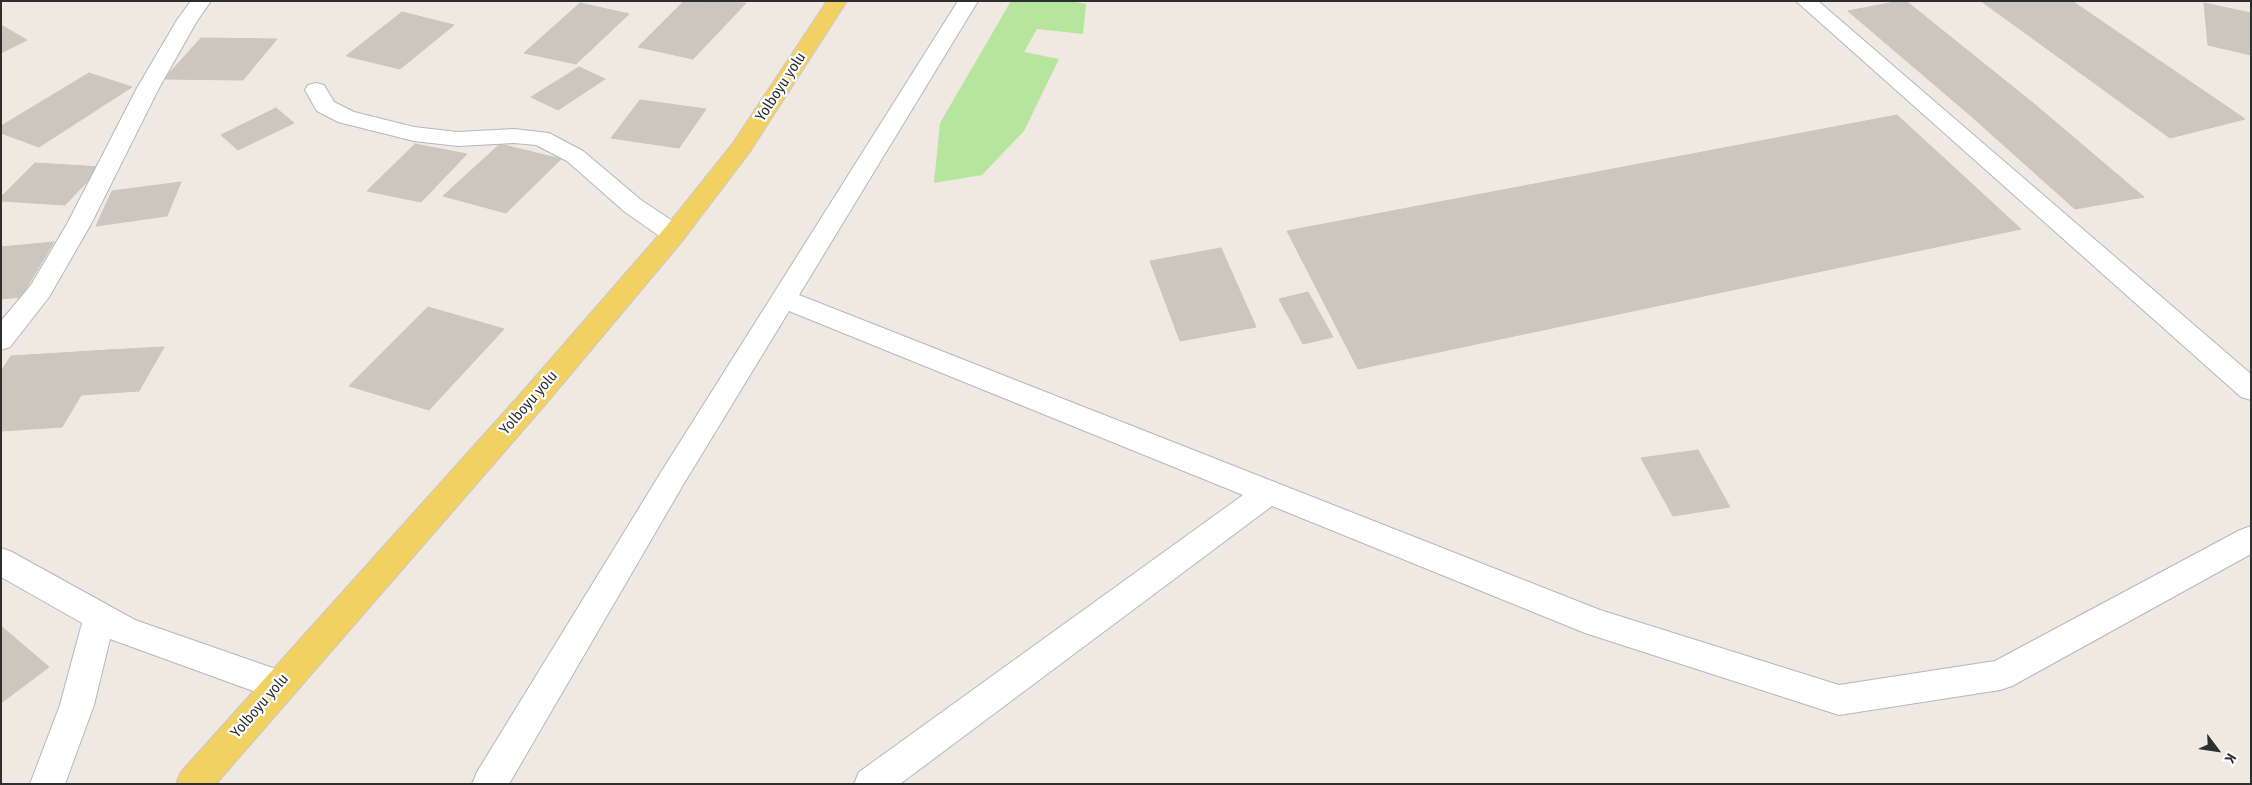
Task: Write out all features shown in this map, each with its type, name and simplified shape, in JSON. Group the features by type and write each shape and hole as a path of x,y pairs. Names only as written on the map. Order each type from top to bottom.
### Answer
{"main road":[{"name":"Yolboyu yolu","path":"193,784 278,685 534,398 674,234 741,148 837,1"}],"street":[{"path":"1,340 40,291 80,224 148,88 187,20 201,1"},
{"path":"490,784 673,477 968,1"},
{"path":"1806,1 2251,390"},
{"path":"316,90 325,106 346,117 414,134 458,139 514,136 541,138 575,156 633,206 674,234"},
{"path":"784,299 1596,623 1839,700 2000,675 2251,539"},
{"path":"871,784 1269,492"},
{"path":"1,561 124,631 278,685"},
{"path":"47,784 77,705 100,617"}],"green space":[{"path":"1011,1 1069,1 1086,4 1083,34 1037,29 1024,52 1059,59 1024,131 982,175 934,183 940,123"}],"building":[{"path":"684,1 746,3 693,59 638,47"},
{"path":"1906,1 2033,103 1971,116 1848,11"},
{"path":"1981,1 2072,1 2245,119 2170,138"},
{"path":"580,3 629,14 576,64 524,53"},
{"path":"2204,3 2251,13 2251,55 2208,45"},
{"path":"402,12 454,25 400,69 346,56"},
{"path":"1,25 27,40 1,53"},
{"path":"201,38 277,39 243,80 164,79"},
{"path":"579,67 605,79 558,110 531,97"},
{"path":"89,73 132,87 39,147 1,133 1,126"},
{"path":"640,100 706,109 679,148 611,138"},
{"path":"2033,103 2144,197 2075,209 1971,116"},
{"path":"276,108 294,123 238,150 221,135"},
{"path":"1897,115 2021,229 1358,369 1287,231"},
{"path":"415,144 467,154 421,202 367,191"},
{"path":"500,144 561,159 506,213 443,196"},
{"path":"35,163 101,167 65,205 1,201 1,197"},
{"path":"181,182 167,216 96,226 112,191"},
{"path":"54,242 21,297 1,299 1,247"},
{"path":"1221,248 1256,327 1180,341 1150,261"},
{"path":"1308,292 1333,337 1303,344 1279,299"},
{"path":"428,307 504,329 429,410 349,386"},
{"path":"164,347 139,391 81,395 108,350"},
{"path":"108,350 62,427 1,431 1,371 11,356"},
{"path":"1698,450 1730,507 1673,516 1641,458"},
{"path":"1,626 49,667 1,703"}]}
